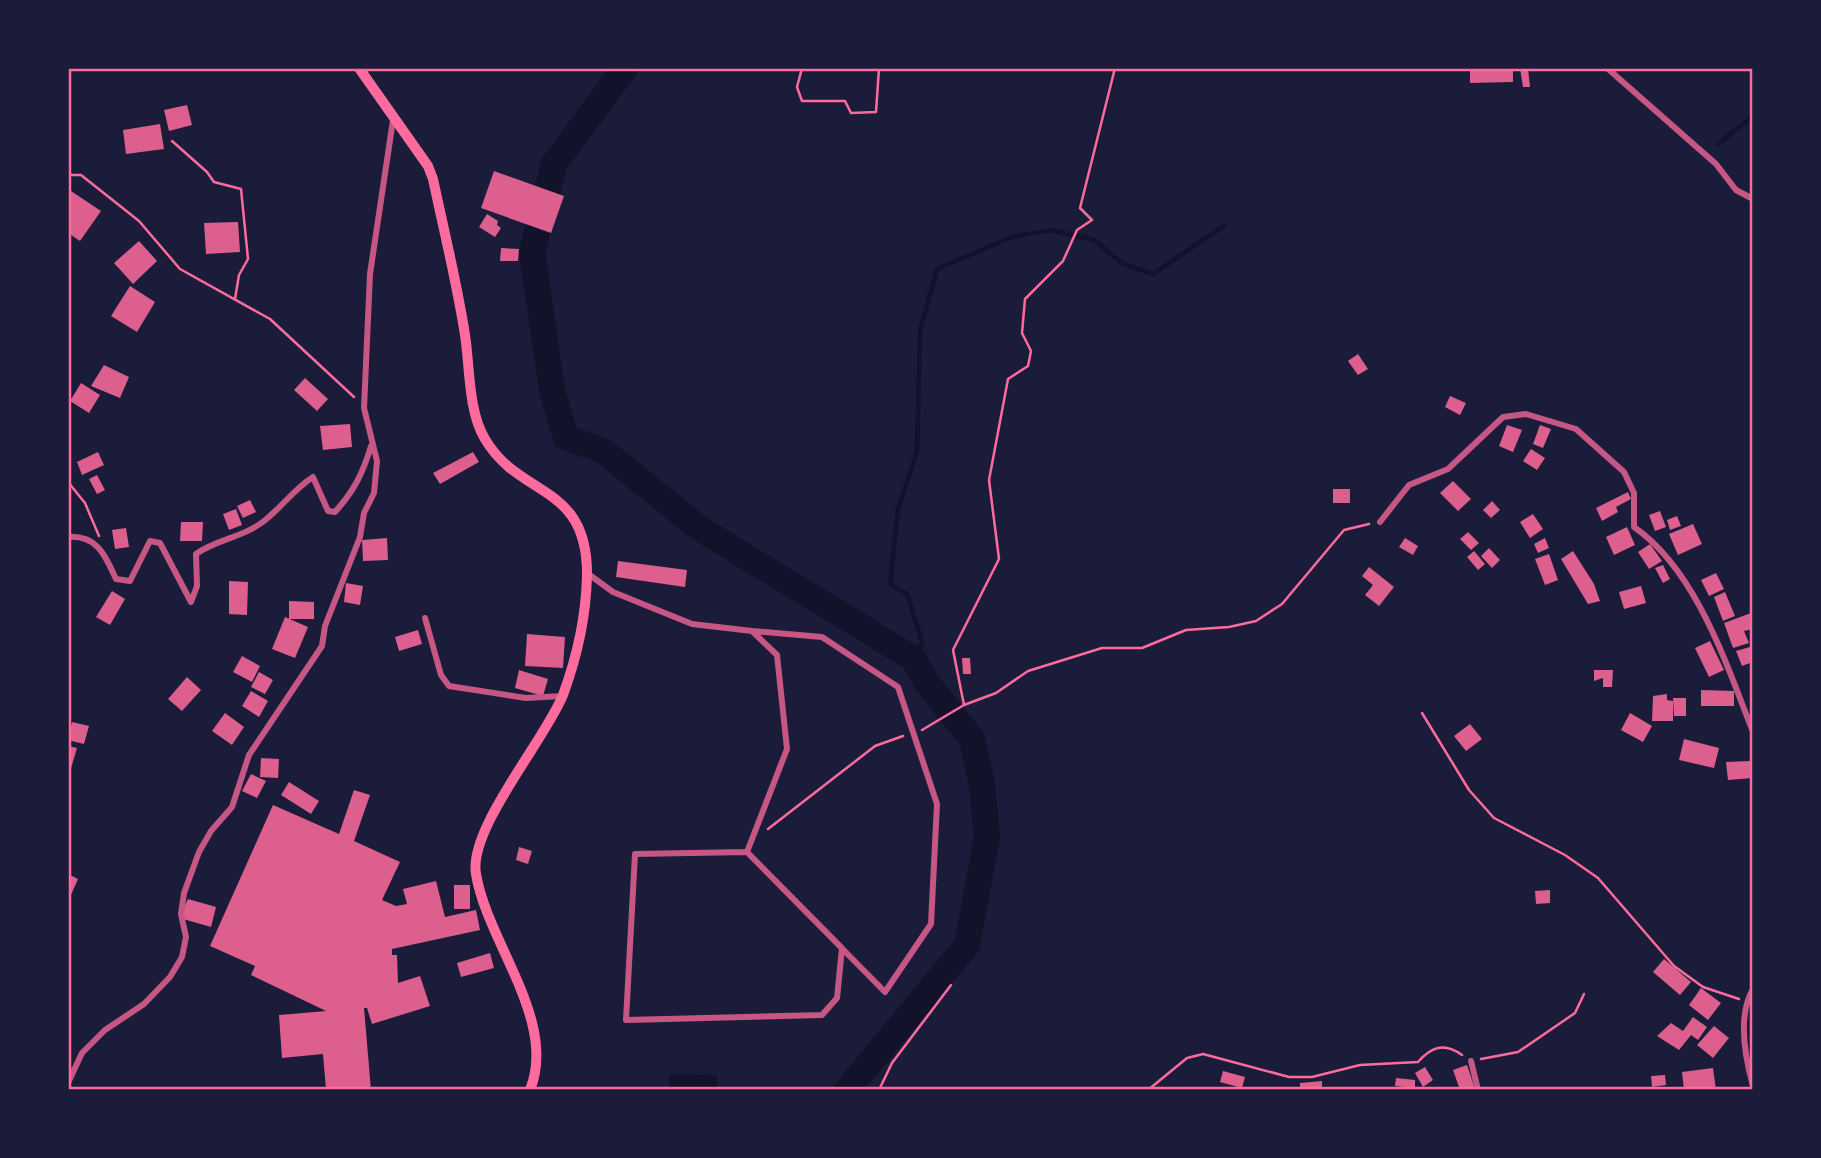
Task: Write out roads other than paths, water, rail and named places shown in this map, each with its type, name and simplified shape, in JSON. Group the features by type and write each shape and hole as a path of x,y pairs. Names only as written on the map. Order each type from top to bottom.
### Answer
{"main road":[{"path":"359,68 393,120 428,166 433,179 465,332 477,417 483,436 495,454 515,473 543,488 568,509 583,541 587,573 584,616 562,696 486,829 476,859 475,873 490,919 530,1015 538,1051 537,1069 530,1090"}],"street":[{"path":"1607,68 1716,164 1735,190 1753,199"},
{"path":"68,1083 82,1053 105,1030 144,1004 170,977 182,957 186,937 181,914 184,893 199,852 211,831 232,807 249,755 322,646 325,626 360,537 364,513 374,493 377,461 363,408 370,274 393,120"},
{"path":"1380,522 1409,485 1448,469 1503,417 1527,414 1576,429 1593,441 1630,482 1634,493 1634,527 1654,541 1716,636 1753,732"},
{"path":"68,537 83,536 103,549 116,579 123,582 131,581 150,541 160,543 191,602 197,586 196,554 206,546 236,539 265,521 296,489 313,477 324,505 328,511 335,512 352,493 363,474 371,444"},
{"path":"587,573 613,592 692,624 822,637 898,687 937,804 931,924 885,992 747,852 635,854 626,1020 822,1015 837,998 842,948 747,852"},
{"path":"425,618 441,675 449,686 526,698 562,696"},
{"path":"747,852 787,749 777,655 752,631"},
{"path":"1753,989 1746,1001 1742,1019 1753,1086"},
{"path":"1471,1061 1478,1090"}],"waterway":[{"path":"625,68 554,164 532,252 552,390 566,438 602,450 699,528 914,659 926,682 972,739 982,785 987,837 967,945 847,1090"},
{"path":"1718,144 1753,116"},
{"path":"914,659 922,642 907,594 891,585 891,575 898,509 917,452 920,330 937,269 1012,237 1051,230 1094,240 1123,264 1153,274 1224,226"}]}
